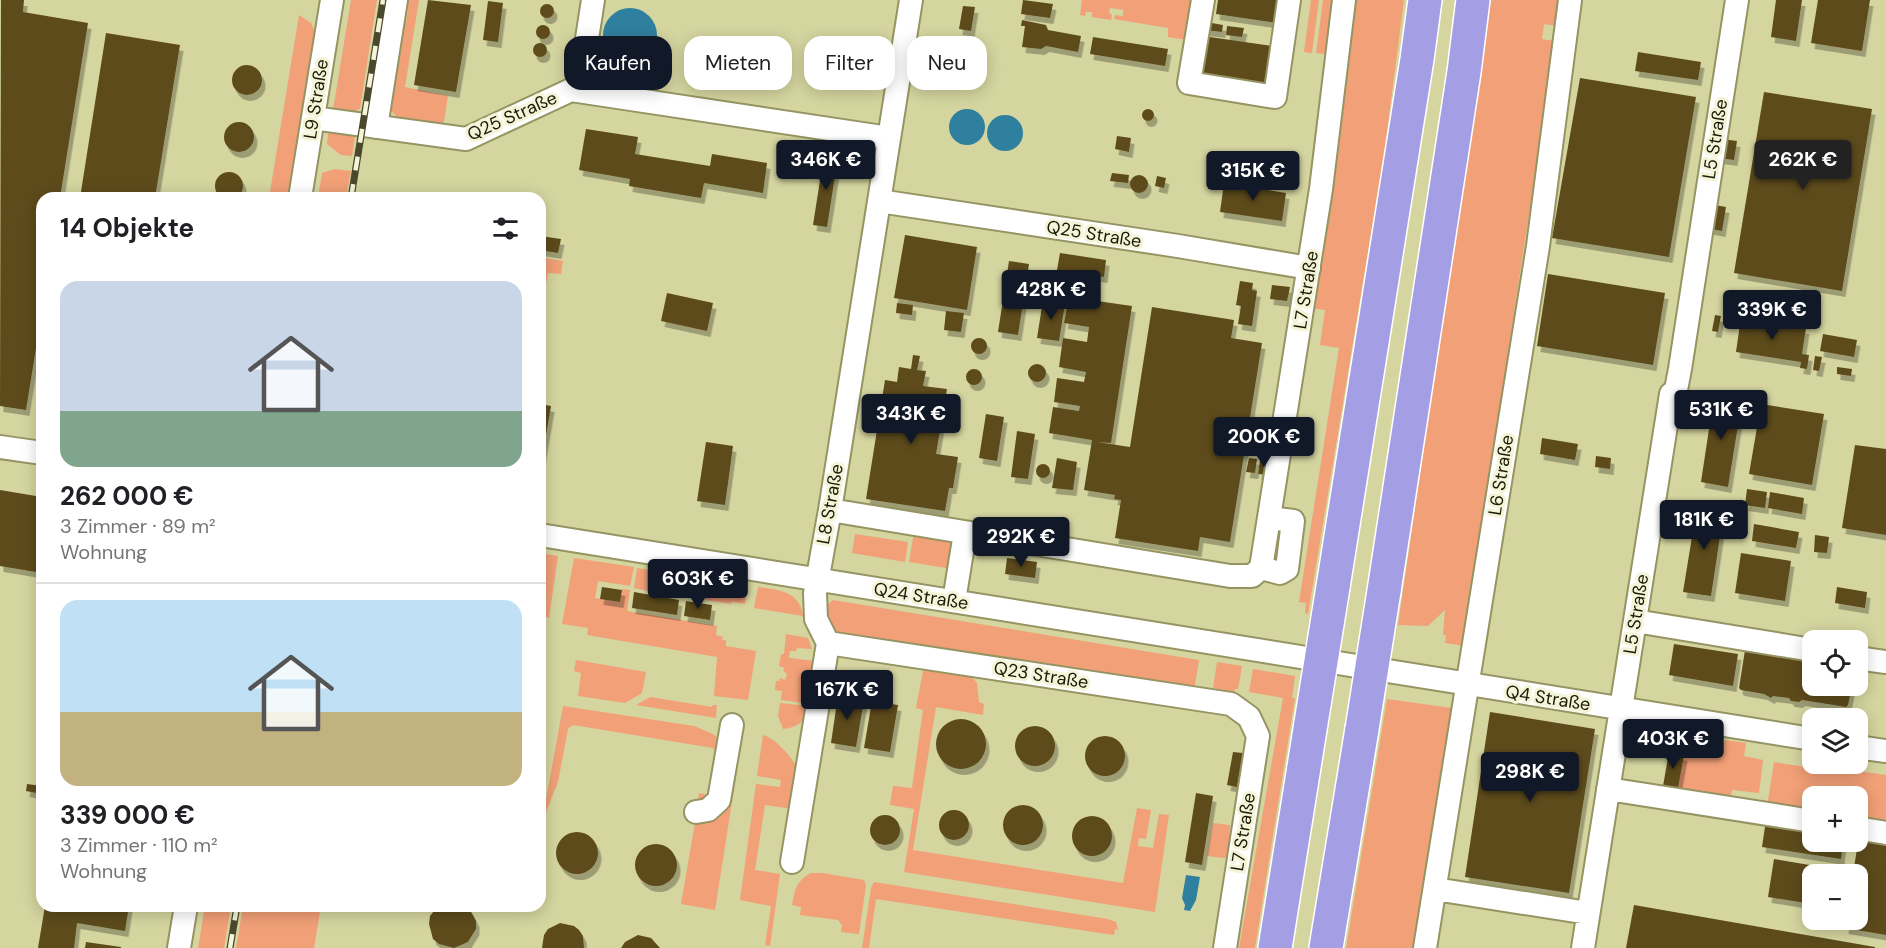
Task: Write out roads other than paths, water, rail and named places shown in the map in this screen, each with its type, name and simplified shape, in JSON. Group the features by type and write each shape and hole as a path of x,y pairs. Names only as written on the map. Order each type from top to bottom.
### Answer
{"highway":[{"path":"1275,948 1425,0"},
{"path":"1326,948 1384,591 1464,72 1473,0"}],"lane":[{"name":"L9 Straße","path":"301,192 332,0"},
{"path":"376,127 396,0"},
{"path":"587,36 593,0"},
{"name":"L8 Straße","path":"828,643 816,619 816,579 830,510 911,0"},
{"path":"1203,0 1189,83 1275,97 1289,0"},
{"name":"L7 Straße","path":"965,533 1230,576 1256,572 1270,518 1309,268 1344,0"},
{"name":"L6 Straße","path":"1425,948 1538,246 1570,0"},
{"name":"L5 Straße","path":"1583,948 1671,394 1675,395 1680,369 1737,0"},
{"name":"Q25 Straße","path":"313,118 466,140 572,90"},
{"name":"Q25 Straße","path":"579,90 889,138"},
{"name":"Q25 Straße","path":"879,201 1309,268"},
{"path":"0,447 36,452"},
{"path":"830,510 965,533 954,601"},
{"name":"Q24 Straße","path":"546,536 1391,673"},
{"path":"1635,621 1802,648"},
{"path":"792,862 828,643"},
{"name":"Q23 Straße","path":"828,643 1231,704 1249,717"},
{"path":"1868,660 1886,662"},
{"name":"Q4 Straße","path":"1391,673 1802,738"},
{"name":"L7 Straße","path":"1225,948 1258,736 1249,717"},
{"path":"696,812 708,810 719,800 732,725"},
{"path":"1868,749 1886,751"},
{"path":"1608,789 1802,819"},
{"path":"1868,830 1886,833"},
{"path":"1435,889 1588,913"},
{"path":"179,948 185,912"}],"water":[{"path":"625,8 635,8 645,12 653,20 657,36 603,36 607,20 615,12"},
{"path":"967,109 980,114 985,127 980,140 967,145 954,140 949,127 954,114"},
{"path":"1005,115 1018,120 1023,133 1018,146 1005,151 992,146 987,133 992,120"},
{"path":"1186,875 1200,877 1196,900 1190,911 1184,910 1185,905 1182,898"}],"railway":[{"path":"352,192 383,0"},
{"path":"230,948 236,912"}]}
